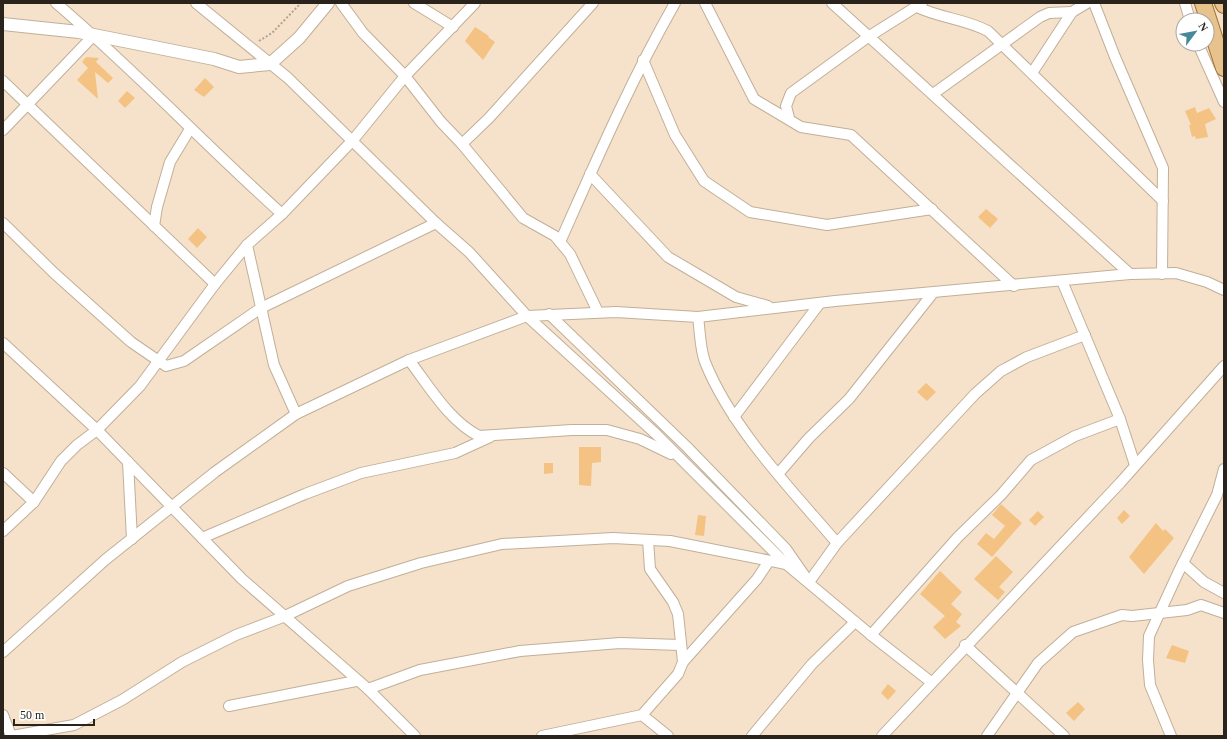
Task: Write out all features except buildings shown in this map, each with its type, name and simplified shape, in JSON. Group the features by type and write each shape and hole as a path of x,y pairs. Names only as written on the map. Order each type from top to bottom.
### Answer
{"main road":[{"path":"1204,3 1224,68"}],"street":[{"path":"56,3 94,35 190,129 282,214"},
{"path":"196,3 251,46 288,78 353,140 436,223 469,252 527,316 684,462 786,564 855,622 931,682"},
{"path":"3,24 94,35 214,60 239,67 270,64 299,38 328,3"},
{"path":"341,3 363,33 405,76 523,218 555,236 570,254 598,312"},
{"path":"414,3 453,27"},
{"path":"3,531 34,502 62,461 77,445 97,430 140,386 215,284 247,244 282,214 353,140 405,76 476,3"},
{"path":"462,144 489,118 593,3"},
{"path":"560,242 643,60 675,3"},
{"path":"705,3 754,99 789,118 801,127 851,135 1014,286"},
{"path":"832,3 1130,274"},
{"path":"1032,73 1072,12 1087,3"},
{"path":"1094,3 1114,56 1164,168 1162,274"},
{"path":"789,118 786,106 791,93 868,37 919,5 929,13 972,23 988,31 1163,201"},
{"path":"933,94 1040,17 1049,13 1072,12"},
{"path":"3,130 94,35"},
{"path":"1202,52 1224,102"},
{"path":"643,60 675,135 704,181 750,212 827,225 932,209"},
{"path":"3,81 215,284"},
{"path":"154,226 157,207 170,162 190,129"},
{"path":"590,174 668,257 736,297 773,308"},
{"path":"3,223 60,279 131,342 158,362 166,366 184,361 261,308 436,223"},
{"path":"247,244 274,365 296,414"},
{"path":"3,652 73,588 132,539 215,472 296,414 409,360 527,316 598,312 698,317 820,303 1130,274 1176,273 1207,282 1224,290"},
{"path":"1062,281 1120,418 1135,465"},
{"path":"778,474 808,438 849,399 933,293"},
{"path":"734,417 820,303"},
{"path":"549,314 692,452 786,549 809,582"},
{"path":"698,317 705,361 734,417 778,474 837,543"},
{"path":"809,582 837,543 975,394 1002,371 1027,357 1085,335"},
{"path":"3,343 97,430 242,579 356,681 368,689 415,736"},
{"path":"409,360 447,408 462,424 479,436 558,430 607,430 640,438 684,462"},
{"path":"1224,366 1224,372"},
{"path":"882,736 1135,465 1224,366"},
{"path":"871,635 958,537 1001,495 1031,460 1075,436 1120,418"},
{"path":"202,538 361,472 455,453 492,436"},
{"path":"128,462 132,539"},
{"path":"1171,736 1150,685 1149,636 1183,563 1218,495 1224,469"},
{"path":"3,473 34,502"},
{"path":"3,715 12,736 74,724 122,700 182,662 236,635 283,617 348,586 421,563 502,544 613,538 670,541 786,564"},
{"path":"648,540 650,569 673,602 678,614 680,645 683,662"},
{"path":"542,736 642,715 678,674 683,662 757,579 769,561"},
{"path":"1183,563 1204,582 1224,593"},
{"path":"987,736 1018,694 1038,663 1073,632 1122,615 1132,616 1187,610 1201,605 1224,613"},
{"path":"752,736 812,664 855,622"},
{"path":"368,689 420,670 520,651 620,643 680,645"},
{"path":"965,646 1064,736"},
{"path":"229,706 356,681"},
{"path":"642,715 668,736"}],"path":[{"path":"251,46 272,33 301,3"}]}
